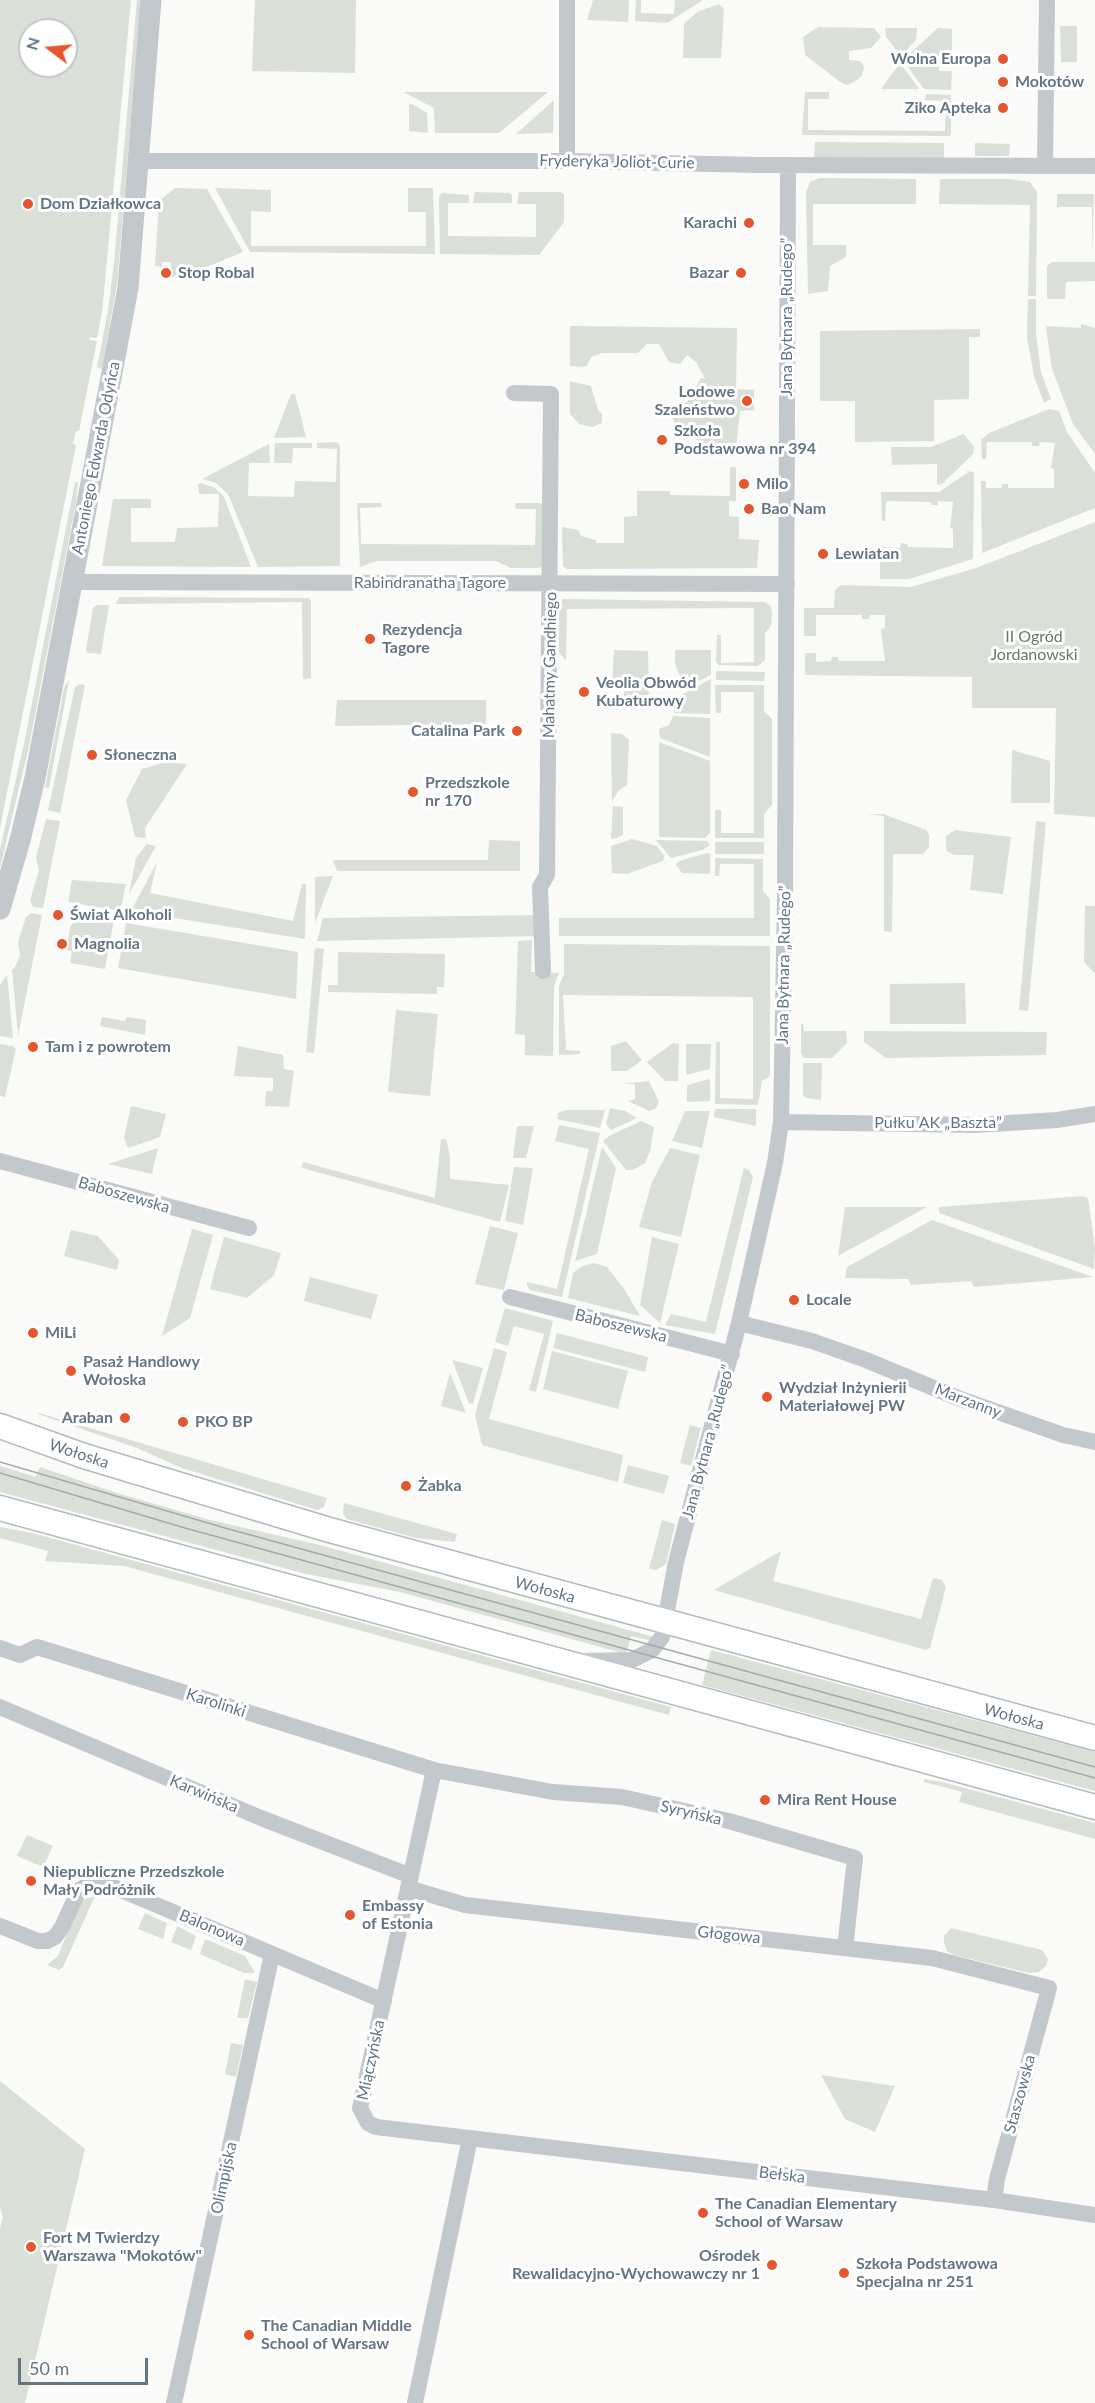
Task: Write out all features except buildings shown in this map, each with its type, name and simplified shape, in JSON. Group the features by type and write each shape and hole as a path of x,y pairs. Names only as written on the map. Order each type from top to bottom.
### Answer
{"main road":[{"name":"Wołoska","path":"0,1426 197,1492 665,1623 1095,1738"},
{"path":"0,1508 1095,1808"}],"street":[{"name":"Antoniego Edwarda Odyńca","path":"0,909 35,778 128,288 151,0"},
{"path":"567,0 567,161"},
{"path":"1045,165 1047,0"},
{"name":"Fryderyka Joliot-Curie","path":"139,161 1095,165"},
{"name":"Jana Bytnara „Rudego”","path":"558,1660 624,1660 640,1657 660,1642 676,1563 740,1323 775,1162 781,1122 787,584 788,165"},
{"name":"Mahatmy Gandhiego","path":"514,393 551,394 547,875 540,887 543,971"},
{"name":"Rabindranatha Tagore","path":"73,582 787,584"},
{"name":"Pułku AK „Baszta”","path":"781,1122 976,1125 1057,1120 1095,1114"},
{"name":"Baboszewska","path":"0,1161 249,1228"},
{"name":"Baboszewska","path":"510,1297 732,1354"},
{"name":"Marzanny","path":"740,1323 812,1341 978,1406 1063,1435 1095,1442"},
{"name":"Karolinki","path":"0,1648 20,1654 37,1647 434,1770"},
{"name":"Karwińska","path":"0,1707 409,1882"},
{"name":"Miączyńska","path":"434,1770 360,2108 364,2119 376,2127 470,2138"},
{"name":"Syryńska","path":"434,1770 554,1792 622,1797 729,1821 855,1858 845,1948"},
{"name":"Balonowa","path":"0,1926 38,1941 47,1941 54,1937 62,1927 79,1890 94,1881 102,1882 384,2001"},
{"name":"Głogowa","path":"409,1882 465,1905 932,1958 1049,1988"},
{"name":"Olimpijska","path":"174,2403 272,1954"},
{"name":"Staszowska","path":"994,2200 997,2179 1049,1988"},
{"path":"415,2403 470,2138"},
{"name":"Bełska","path":"470,2138 994,2200 1095,2215"}],"green space":[{"path":"0,0 131,0 102,313 97,338 90,337 89,340 97,341 79,431 76,431 73,444 76,445 0,828"},
{"path":"137,0 141,0 117,284 102,369 97,367 108,311 114,263"},
{"path":"255,0 356,0 355,73 252,71"},
{"path":"593,0 629,0 628,22 587,20"},
{"path":"636,0 641,0 641,13 674,14 675,0 703,0 667,23 635,21"},
{"path":"719,4 724,9 721,58 683,58 684,24 697,12"},
{"path":"1060,26 1077,26 1077,62 1061,62"},
{"path":"818,27 874,28 881,37 871,48 849,51 849,60 860,61 864,66 862,76 846,85 805,55 803,37"},
{"path":"885,28 917,28 916,40 901,56 886,37"},
{"path":"938,28 952,29 952,53 939,53 939,71 952,71 951,90 924,89 903,60"},
{"path":"900,63 919,89 881,89"},
{"path":"403,92 548,92 499,133 435,133 434,108"},
{"path":"805,92 829,92 829,99 808,99 808,130 945,131 946,101 925,100 926,94 951,95 951,134 950,136 802,135"},
{"path":"554,100 553,133 516,134"},
{"path":"412,104 427,113 428,133 409,131 409,105"},
{"path":"815,142 944,143 944,160 814,159"},
{"path":"975,143 1010,144 1009,156 975,156"},
{"path":"820,178 916,179 916,204 813,204 813,245 846,245 846,257 830,266 828,291 808,294 806,192 810,182"},
{"path":"940,179 1009,179 1030,182 1037,192 1036,296 1028,296 1030,205 939,204"},
{"path":"175,188 207,189 243,252 185,276 171,277 171,262 162,262 162,267 155,266 159,201"},
{"path":"215,188 271,190 271,212 251,211 251,246 426,246 426,212 408,212 408,188 433,188 435,254 250,252"},
{"path":"475,192 509,193 512,195 512,203 473,203"},
{"path":"519,192 560,192 564,194 564,222 539,255 440,254 439,196 442,193 469,195 469,203 448,203 448,236 536,237 536,204 517,204"},
{"path":"1057,194 1094,194 1092,258 1092,207 1057,207"},
{"path":"1052,262 1095,262 1095,281 1066,282 1065,299 1047,299 1047,266"},
{"path":"1028,299 1036,299 1036,335 1041,372 1051,399 1044,403 1034,376 1027,337"},
{"path":"1081,324 1095,328 1095,454 1073,424 1052,369 1046,326 1081,328"},
{"path":"570,326 737,328 736,389 754,390 754,410 740,411 736,449 707,446 694,438 685,428 676,427 671,414 688,401 701,378 705,379 696,362 687,355 680,364 669,362 659,344 647,344 638,353 602,353 591,357 586,367 570,366"},
{"path":"980,329 980,337 969,337 969,399 934,400 934,441 855,442 855,401 820,401 820,331"},
{"path":"570,381 591,386 598,410 602,414 602,423 592,427 579,424 570,414"},
{"path":"291,394 295,394 306,437 274,438"},
{"path":"1049,409 1059,411 1067,432 1095,473 1095,508 982,553 981,481 986,481 986,488 1001,488 1002,484 1008,484 1008,488 1054,488 1054,469 1051,468 1055,443 1040,442 1039,446 1032,446 1032,442 987,442 986,459 982,459 981,440 989,433"},
{"path":"964,434 974,447 973,454 942,484 937,485 937,464 892,465 891,447 931,447"},
{"path":"337,442 340,446 340,566 258,567 228,494 216,483 202,479 269,444 270,463 249,463 248,496 294,497 295,481 336,482 337,449 317,448 317,443"},
{"path":"275,443 312,443 312,448 293,448 292,463 274,463"},
{"path":"730,467 736,467 736,501 729,501 729,516 739,517 739,539 759,540 757,568 567,569 563,566 562,527 578,530 581,536 596,540 596,543 624,543 624,517 637,516 637,491 670,491 670,495 730,496"},
{"path":"970,471 974,473 973,559 909,579 880,579 880,547 900,548 901,543 907,544 908,547 953,548 953,529 950,528 953,502 938,501 938,505 932,505 931,502 886,501 885,521 882,521 881,492 939,492"},
{"path":"75,482 78,482 76,502 29,746 0,868 0,849 24,744"},
{"path":"198,484 215,488 224,497 251,567 102,566 113,499 151,499 151,508 131,508 131,542 175,542 177,528 218,527 219,494 199,494"},
{"path":"357,503 381,503 382,507 360,508 361,544 535,545 536,509 516,509 515,503 540,503 544,506 542,566 539,568 511,568 496,561 377,561 360,567"},
{"name":"II Ogród Jordanowski","path":"1095,522 1095,817 1054,814 1056,708 972,708 972,677 805,675 805,653 816,653 816,662 831,661 832,657 838,657 839,661 885,661 881,629 885,628 885,615 870,615 869,619 862,619 862,615 816,615 816,636 804,636 804,608 834,608 835,590 841,585 911,587 976,568"},
{"path":"119,597 308,598 311,601 311,678 303,679 302,602 116,604"},
{"path":"563,599 764,602 770,605 772,612 771,626 765,633 765,660 758,666 718,665 716,661 717,635 721,635 721,663 754,662 754,608 567,609 566,661 559,652 559,604"},
{"path":"97,605 109,605 101,654 88,653 86,650 93,608"},
{"path":"614,650 648,651 649,709 624,708 624,689 612,689"},
{"path":"675,650 711,650 711,675 685,688 675,664"},
{"path":"716,671 765,672 764,681 716,680"},
{"path":"711,679 710,714 674,713 674,699"},
{"path":"69,680 49,788 45,787 64,688"},
{"path":"80,684 85,685 60,813 48,810 75,687"},
{"path":"715,685 764,685 764,711 772,719 772,805 764,814 764,838 715,838 715,810 721,810 721,833 754,833 754,692 721,692 721,713 716,713"},
{"path":"337,700 486,700 486,724 335,726"},
{"path":"673,716 710,718 710,757 660,738 659,729 669,725"},
{"path":"611,733 622,734 629,740 627,785 618,791 612,802"},
{"path":"659,742 710,761 710,833 705,838 659,837"},
{"path":"1012,750 1050,761 1050,803 1011,803"},
{"path":"166,762 187,764 145,828 146,838 135,837 126,800 142,769"},
{"path":"613,806 623,807 623,835 614,839 611,838"},
{"path":"867,814 883,814 926,830 929,835 929,847 923,854 893,854 892,932 884,931 884,816"},
{"path":"46,819 60,821 43,908 33,907 30,900 39,871 36,858"},
{"path":"1036,821 1046,822 1028,1011 1019,1010"},
{"path":"955,830 1011,837 1003,894 970,890 974,855 954,855 947,851 946,836"},
{"path":"632,839 657,846 664,856 663,861 627,874 612,873 611,846"},
{"path":"489,840 520,841 520,871 337,871 333,860 488,860"},
{"path":"656,840 707,841 710,845 702,850 671,858"},
{"path":"715,842 764,842 764,854 715,854"},
{"path":"147,844 155,848 129,894 136,858"},
{"path":"710,854 710,874 682,873 676,865 679,861"},
{"path":"715,858 763,859 763,891 770,899 770,936 559,936 559,918 754,918 754,864 720,864 719,876 715,876"},
{"path":"157,862 150,893 293,921 302,884 306,884 305,939 131,911"},
{"path":"333,876 315,923 315,877"},
{"path":"72,880 126,884 120,911 68,902"},
{"path":"1085,906 1095,906 1095,974 1084,962"},
{"path":"31,913 42,915 18,1036 12,969 20,955 18,942 26,917"},
{"path":"80,915 114,919 105,969 70,963 72,951 67,950 70,927"},
{"path":"536,915 538,936 317,941 323,918"},
{"path":"126,923 298,952 296,999 118,968"},
{"path":"532,940 531,972 559,973 554,986 553,1056 525,1055 525,1035 515,1034 518,941"},
{"path":"564,944 770,946 770,1076 762,1081 758,1105 715,1104 716,1042 720,1042 720,1098 753,1099 753,997 563,995 566,1050 580,1051 580,1054 559,1055 559,986 564,974"},
{"path":"315,948 324,949 314,1053 306,1052"},
{"path":"338,952 445,954 444,987 437,987 437,994 328,992 328,985 338,985"},
{"path":"7,975 13,1038 0,1036 0,985"},
{"path":"965,983 966,1024 890,1024 890,984"},
{"path":"396,1010 438,1014 430,1096 388,1092"},
{"path":"102,1017 125,1021 127,1017 146,1020 145,1035 100,1026"},
{"path":"803,1023 804,1031 846,1031 847,1043 832,1058 804,1058 801,1053 801,1024"},
{"path":"864,1031 1047,1032 1046,1055 886,1058 864,1042"},
{"path":"626,1041 642,1060 627,1071 611,1071 611,1046"},
{"path":"673,1043 679,1044 678,1081 665,1081 647,1062"},
{"path":"0,1044 13,1046 16,1049 5,1097 0,1096"},
{"path":"686,1044 711,1044 710,1069 686,1075"},
{"path":"238,1046 283,1055 284,1069 294,1071 289,1107 265,1106 266,1091 273,1091 273,1078 234,1076"},
{"path":"803,1063 822,1063 821,1100 806,1098 803,1095"},
{"path":"710,1079 710,1101 687,1102 687,1085"},
{"path":"649,1081 659,1102 656,1108 649,1111 628,1101 635,1099 635,1084 620,1084"},
{"path":"131,1106 166,1114 160,1137 128,1148 124,1138"},
{"path":"610,1108 625,1111 637,1118 611,1130 606,1124"},
{"path":"715,1109 756,1109 756,1126 714,1117"},
{"path":"566,1110 605,1110 600,1128 557,1119 558,1113"},
{"path":"685,1111 710,1111 702,1148 672,1141"},
{"path":"641,1121 654,1127 650,1151 645,1163 633,1170 626,1170 603,1141"},
{"path":"559,1125 600,1133 562,1297 530,1290 527,1286 527,1282 557,1289 589,1149 555,1141"},
{"path":"517,1126 534,1126 526,1158 513,1158"},
{"path":"441,1139 446,1139 450,1156 450,1179 509,1185 500,1222 302,1168 303,1162 435,1198"},
{"path":"602,1147 616,1168 597,1254 575,1261"},
{"path":"158,1148 152,1174 108,1164"},
{"path":"670,1148 700,1155 681,1237 639,1227 652,1182"},
{"path":"514,1167 533,1168 523,1225 505,1221"},
{"path":"744,1168 749,1170 753,1177 715,1334 665,1325 671,1314 706,1322"},
{"path":"1083,1196 1088,1198 1095,1248 1094,1269 939,1213 939,1207"},
{"path":"845,1207 927,1207 838,1256"},
{"path":"932,1220 1093,1277 974,1287 971,1281 911,1285 908,1279 845,1278 847,1267"},
{"path":"490,1226 518,1233 504,1290 475,1284"},
{"path":"192,1229 213,1235 190,1318 162,1336"},
{"path":"71,1230 98,1236 119,1260 117,1270 64,1256"},
{"path":"224,1237 281,1253 274,1275 247,1298 210,1289"},
{"path":"652,1237 679,1244 660,1323 640,1305"},
{"path":"594,1263 607,1267 625,1290 640,1316 568,1298 573,1273 582,1266"},
{"path":"310,1277 378,1295 371,1319 304,1301"},
{"path":"505,1308 553,1321 536,1392 529,1390 544,1334 514,1326 508,1346 495,1342"},
{"path":"557,1333 648,1357 645,1372 553,1348"},
{"path":"494,1348 507,1352 489,1419 623,1455 618,1482 482,1445 475,1415"},
{"path":"552,1351 628,1371 618,1409 543,1389"},
{"path":"452,1360 483,1368 473,1404 469,1403"},
{"path":"450,1373 466,1413 441,1406"},
{"path":"39,1413 327,1498 324,1507 317,1510 182,1468 137,1448"},
{"path":"690,1425 701,1428 691,1466 680,1463"},
{"path":"628,1465 669,1476 664,1494 623,1483"},
{"path":"0,1466 36,1477 40,1467 117,1493 210,1520 320,1545 654,1637 652,1641 631,1636 626,1654 400,1592 306,1574 0,1492"},
{"path":"344,1503 457,1534 455,1542 416,1538 347,1519 343,1514"},
{"path":"662,1520 675,1524 666,1564 656,1570 649,1569"},
{"path":"0,1527 32,1533 671,1707 669,1715 124,1566 45,1561 48,1551 0,1538"},
{"path":"781,1551 773,1581 921,1619 933,1578 942,1580 946,1587 930,1648 926,1650 714,1590"},
{"path":"711,1650 1095,1752 1095,1791 702,1685"},
{"path":"924,1779 1095,1823 1095,1839 959,1802 962,1792 924,1782"},
{"path":"27,1835 53,1846 43,1867 17,1856"},
{"path":"95,1896 63,1967 59,1970 47,1965 58,1956 80,1901"},
{"path":"145,1913 167,1923 163,1939 138,1929"},
{"path":"177,1926 196,1936 191,1950 171,1942"},
{"path":"951,1928 1042,1950 1048,1959 1046,1966 1039,1972 1029,1973 954,1955 947,1951 944,1942 944,1936"},
{"path":"205,1939 245,1956 255,1973 244,1973 200,1954"},
{"path":"245,1979 257,1982 248,2018 237,2018"},
{"path":"231,2043 243,2045 236,2077 225,2074"},
{"path":"821,2075 895,2086 875,2132 845,2119"},
{"name":"Fort M Twierdzy Warszawa \"Mokotów\"","path":"0,2081 85,2149 25,2403 0,2403 0,2229 3,2217 0,2207"}],"tram line":[{"path":"0,1462 225,1528 1095,1767"},
{"path":"0,1473 185,1528 1095,1778"}],"place":[{"name":"Wolna Europa","path":"1003,59"},
{"name":"Mokotów","path":"1003,82"},
{"name":"Ziko Apteka","path":"1003,108"},
{"name":"Dom Działkowca","path":"28,204"},
{"name":"Karachi","path":"749,223"},
{"name":"Stop Robal","path":"166,273"},
{"name":"Bazar","path":"741,273"},
{"name":"Lodowe Szaleństwo","path":"747,401"},
{"name":"Szkoła Podstawowa nr 394","path":"662,440"},
{"name":"Milo","path":"744,484"},
{"name":"Bao Nam","path":"749,509"},
{"name":"Lewiatan","path":"823,554"},
{"name":"Rezydencja Tagore","path":"370,639"},
{"name":"Veolia Obwód Kubaturowy","path":"584,692"},
{"name":"Catalina Park","path":"517,731"},
{"name":"Słoneczna","path":"92,755"},
{"name":"Przedszkole nr 170","path":"413,792"},
{"name":"Świat Alkoholi","path":"58,915"},
{"name":"Magnolia","path":"62,944"},
{"name":"Tam i z powrotem","path":"33,1047"},
{"name":"Locale","path":"794,1300"},
{"name":"MiLi","path":"33,1333"},
{"name":"Pasaż Handlowy Wołoska","path":"71,1371"},
{"name":"Wydział Inżynierii Materiałowej PW","path":"767,1397"},
{"name":"Araban","path":"125,1418"},
{"name":"PKO BP","path":"183,1422"},
{"name":"Żabka","path":"406,1486"},
{"name":"Mira Rent House","path":"765,1800"},
{"name":"Niepubliczne Przedszkole Mały Podróżnik","path":"31,1881"},
{"name":"Embassy of Estonia","path":"350,1915"},
{"name":"The Canadian Elementary School of Warsaw","path":"703,2213"},
{"name":"Fort M Twierdzy Warszawa \"Mokotów\"","path":"31,2247"},
{"name":"Ośrodek Rewalidacyjno-Wychowawczy nr 1","path":"772,2265"},
{"name":"Szkoła Podstawowa Specjalna nr 251","path":"844,2273"},
{"name":"The Canadian Middle School of Warsaw","path":"249,2335"}]}
